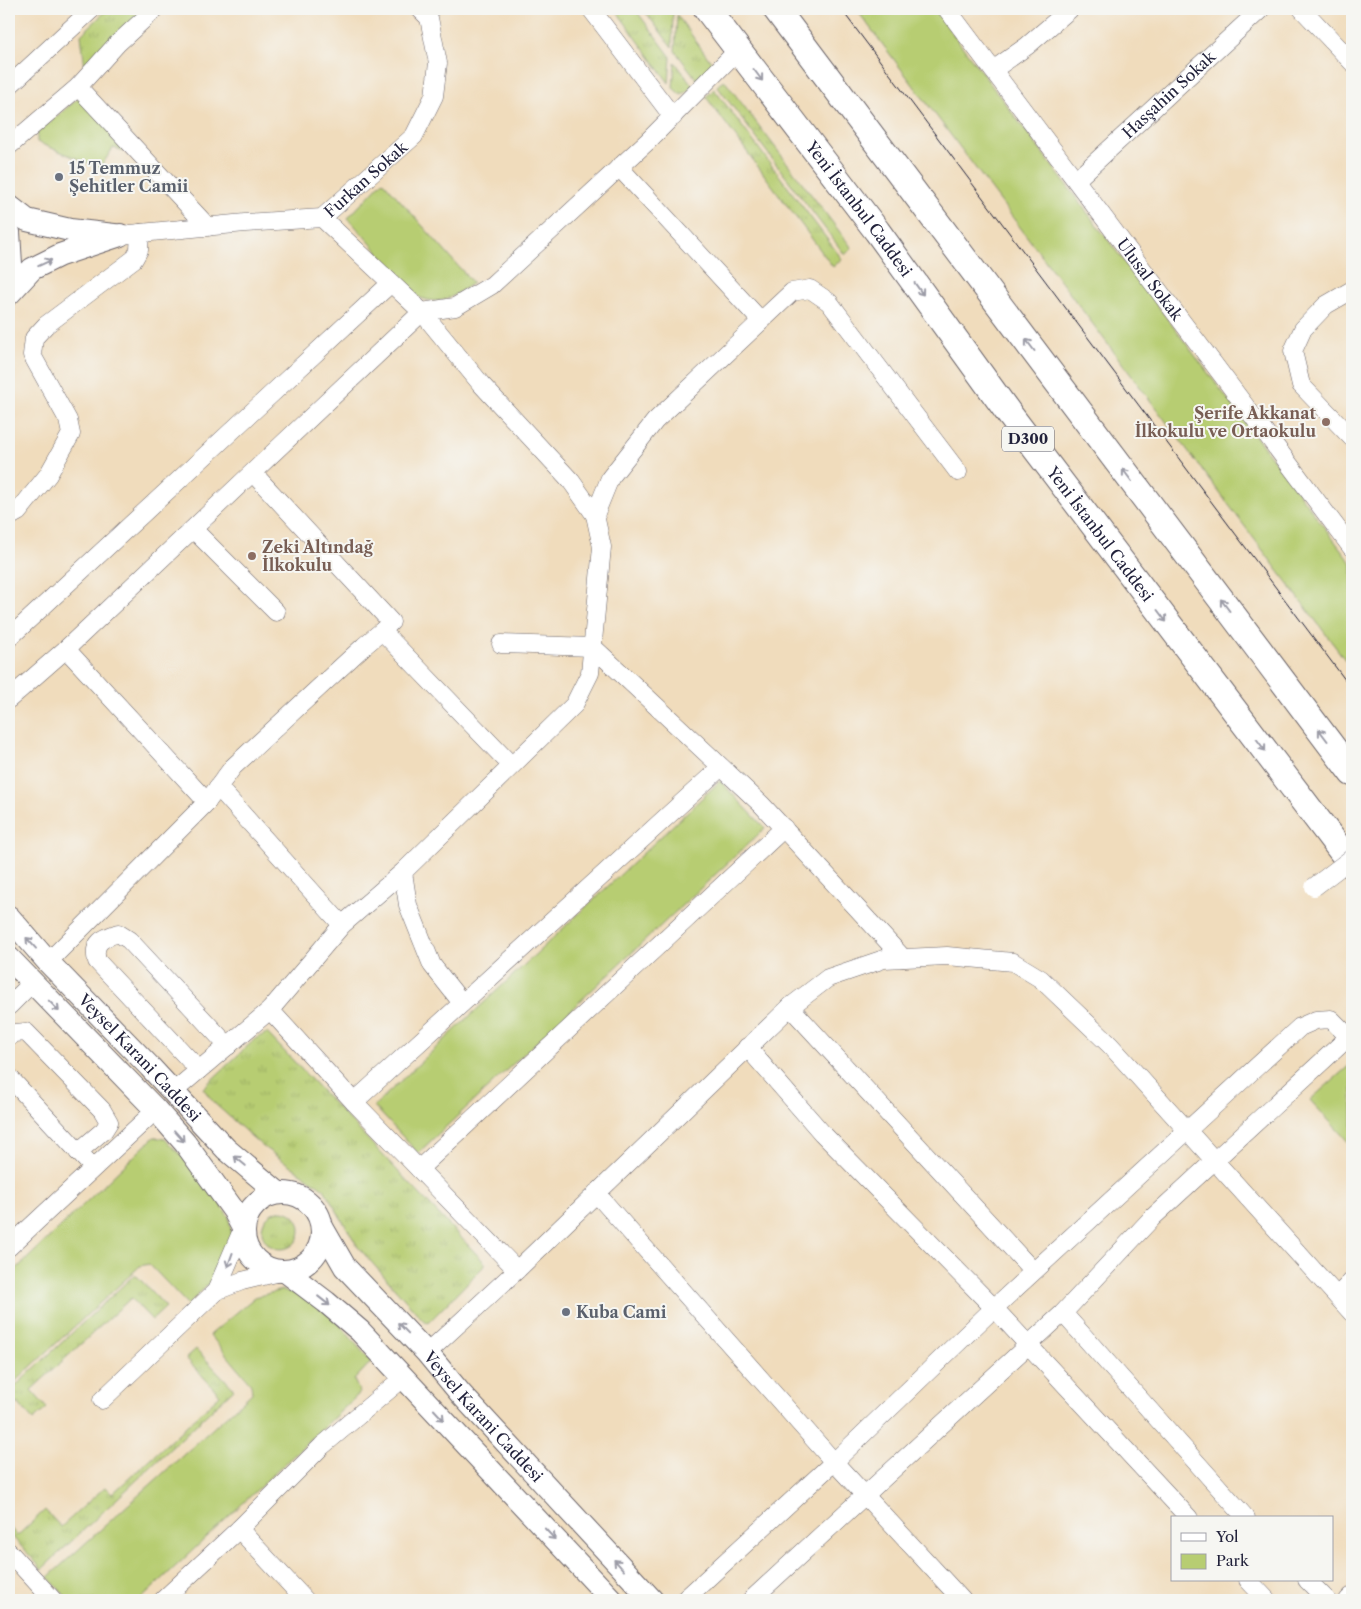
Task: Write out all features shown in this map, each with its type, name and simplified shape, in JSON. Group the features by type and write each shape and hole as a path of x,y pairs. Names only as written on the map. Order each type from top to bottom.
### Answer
{"highway":[{"name":"Yeni İstanbul Caddesi","path":"707,9 877,231 1010,415 1352,865"},
{"path":"776,9 1352,774"}],"main road":[{"path":"9,206 27,220 70,230 130,234"},
{"path":"9,232 11,264 9,274"},
{"path":"9,294 32,269 60,255 130,234"},
{"name":"Veysel Karani Caddesi","path":"9,917 48,962 226,1149 278,1192"},
{"name":"Veysel Karani Caddesi","path":"9,958 156,1110 185,1143 244,1228"},
{"path":"278,1192 302,1197 312,1205 319,1215 322,1227 321,1240 313,1256 298,1268 285,1271 272,1269 260,1264 250,1254 245,1242 244,1228 247,1215 255,1204 266,1196 278,1192"},
{"name":"Veysel Karani Caddesi","path":"322,1227 345,1267 427,1353 461,1394 652,1600"},
{"name":"Veysel Karani Caddesi","path":"285,1271 326,1302 360,1332 612,1600"}],"street":[{"path":"9,86 92,9"},
{"path":"9,146 78,86 116,44 155,9"},
{"name":"Furkan Sokak","path":"130,234 322,218 414,136 434,96 438,63 428,18 420,9"},
{"path":"591,9 673,117"},
{"name":"Ulusal Sokak","path":"947,9 1352,548"},
{"path":"993,70 1026,46 1070,9"},
{"name":"Hasşahin Sokak","path":"1076,180 1261,9"},
{"path":"1302,9 1352,62"},
{"path":"9,699 66,649 422,312 455,307 492,285 673,117 739,49"},
{"path":"78,86 208,227"},
{"path":"619,167 762,321"},
{"path":"173,1092 270,1010 342,925 403,872 574,705 590,673 602,548 595,515 571,482 481,384 422,312 322,218"},
{"path":"9,517 18,512 48,476 71,434 68,420 32,355 34,338 46,325 134,259 140,250 130,234"},
{"path":"9,638 390,283"},
{"path":"595,515 610,478 655,421 792,292 810,289 829,302 958,472"},
{"path":"1352,290 1326,305 1303,329 1293,351 1301,385 1352,438"},
{"path":"48,962 207,802 233,767 390,622 253,473"},
{"path":"194,529 276,612"},
{"path":"382,631 511,765"},
{"path":"501,644 593,647 720,768 762,804 903,958"},
{"path":"66,649 207,802"},
{"path":"354,1102 720,768"},
{"path":"218,787 342,925"},
{"path":"419,1169 784,828"},
{"path":"1314,887 1352,858"},
{"path":"403,872 408,905 432,965 462,1003"},
{"path":"199,1070 97,961 96,946 106,937 118,933 129,940 228,1046"},
{"path":"427,1353 790,1007 828,978 884,959 947,956 1013,962 1041,978 1110,1045 1352,1313"},
{"path":"9,1006 32,983"},
{"path":"790,1007 1033,1271"},
{"path":"270,1010 354,1102 516,1270"},
{"path":"684,1600 834,1462 1033,1271 1300,1027 1316,1020 1331,1018 1350,1036 1152,1218 1063,1313 1028,1346 751,1600"},
{"path":"9,1037 15,1033 26,1032 102,1110 109,1122 104,1130 78,1152"},
{"path":"747,1047 822,1133 994,1308 1188,1516"},
{"path":"9,1077 94,1168"},
{"path":"9,1247 156,1110"},
{"path":"596,1193 834,1462 962,1600"},
{"path":"102,1400 216,1291 244,1228"},
{"path":"216,1291 242,1281 285,1271"},
{"path":"1337,1296 1352,1281"},
{"path":"1063,1313 1244,1516"},
{"path":"163,1600 239,1529 322,1446 403,1378"},
{"path":"239,1529 305,1600"},
{"path":"9,1552 53,1600"},
{"path":"1250,1582 1267,1600"},
{"path":"1309,1582 1327,1600"},
{"path":"1348,1600 1352,1596"}],"green space":[{"path":"108,9 149,9 85,68 81,35"},
{"path":"615,9 635,9 671,57 669,83"},
{"path":"643,9 672,9 672,47"},
{"path":"856,9 934,9 1352,564 1352,669"},
{"path":"677,15 714,66 698,81 675,51"},
{"path":"675,62 693,86 681,95 673,88"},
{"path":"724,80 852,248 845,255 717,86"},
{"path":"714,89 842,259 833,267 706,97"},
{"path":"81,96 133,153 113,148 100,168 37,142 37,133"},
{"path":"383,181 473,283 447,299 435,301 418,297 348,218"},
{"path":"720,781 765,828 418,1153 374,1106"},
{"path":"267,1033 486,1264 428,1323 422,1319 358,1247 324,1189 262,1146 214,1103 203,1088 255,1039"},
{"path":"1352,1063 1352,1146 1310,1100"},
{"path":"154,1137 165,1139 200,1175 229,1217 232,1237 224,1267 188,1305 149,1264 140,1266 9,1387 9,1276"},
{"path":"281,1211 295,1216 300,1230 295,1244 281,1249 267,1244 262,1230 267,1216"},
{"path":"135,1274 166,1307 152,1320 131,1298 31,1390 47,1408 33,1420 18,1403 9,1411 9,1392"},
{"path":"282,1290 304,1296 335,1319 371,1362 354,1380 360,1393 140,1600 69,1600 48,1577 252,1393 251,1384 210,1335 255,1297"},
{"path":"196,1349 234,1389 42,1569 9,1533 9,1526 17,1536 45,1510 61,1527 105,1487 112,1494 220,1395 186,1358"}],"tram line":[{"path":"841,9 1352,689"}],"place":[{"name":"15 Temmuz Şehitler Camii","path":"59,177"},
{"name":"Şerife Akkanat İlkokulu ve Ortaokulu","path":"1326,422"},
{"name":"Zeki Altındağ İlkokulu","path":"252,556"},
{"name":"Kuba Cami","path":"566,1312"}]}
